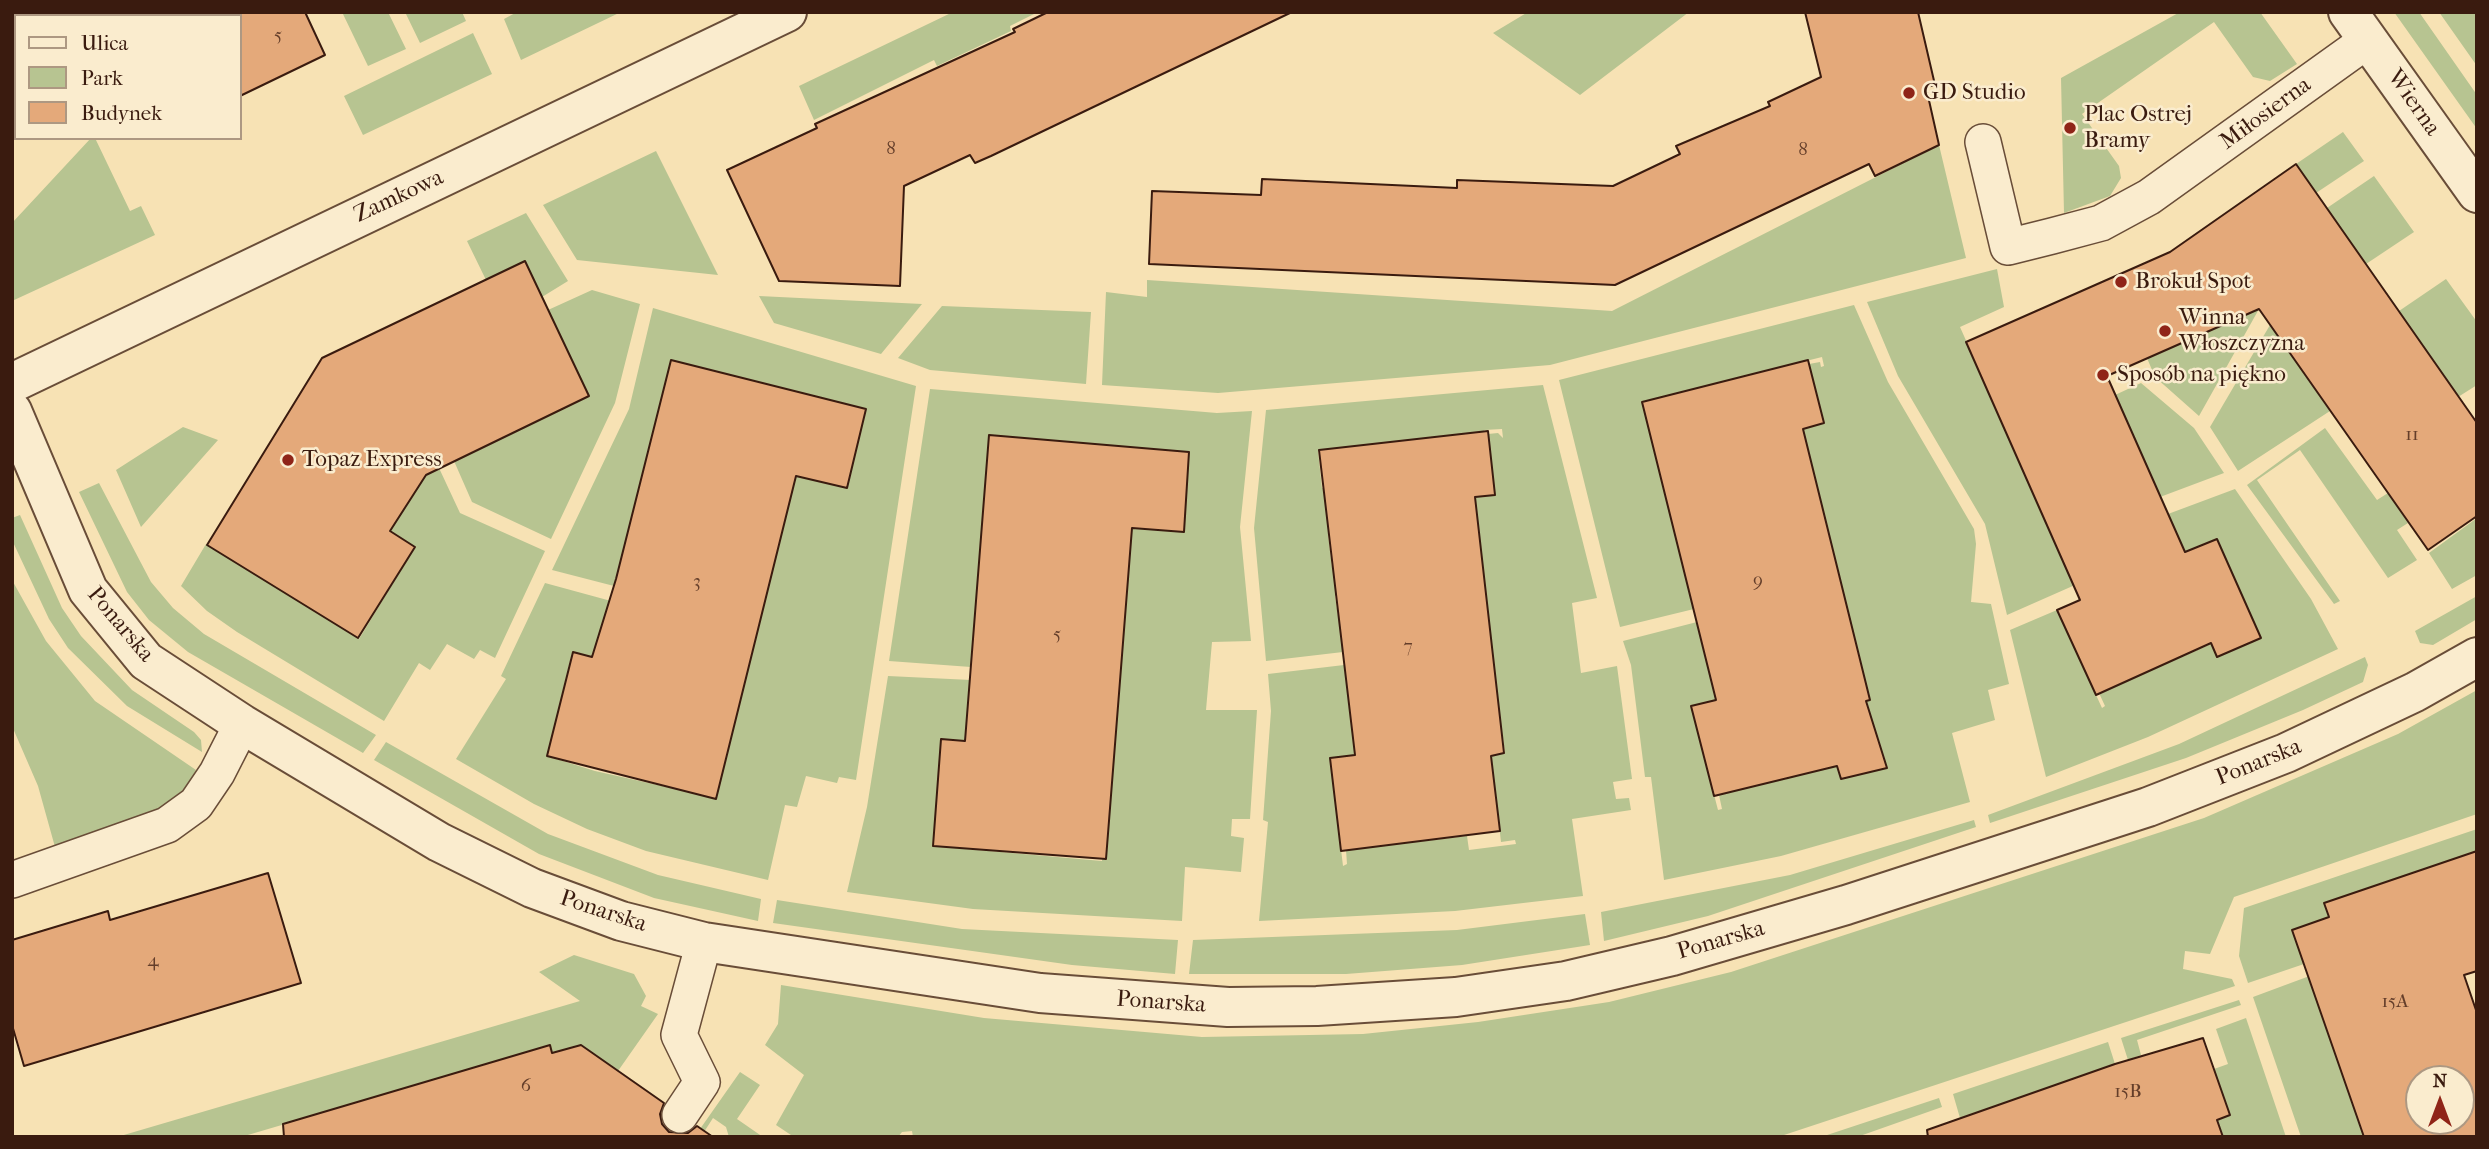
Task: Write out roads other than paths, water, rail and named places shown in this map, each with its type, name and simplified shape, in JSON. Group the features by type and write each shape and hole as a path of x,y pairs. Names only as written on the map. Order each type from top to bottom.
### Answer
{"street":[{"name":"Zamkowa","path":"12,383 787,12"},
{"name":"Wierna","path":"2358,26 2477,193"},
{"name":"Ponarska","path":"12,411 88,590 146,661 242,724 439,842 532,888 621,921 704,942 1040,993 1228,1007 1317,1006 1456,997 1566,981 1672,956 1846,905 2148,807 2286,753 2415,692 2477,657"}],"lane":[{"name":"Miłosierna","path":"1983,142 2008,247 2101,223 2150,197 2358,26"},
{"path":"12,880 167,825 196,804 217,773 242,724"},
{"path":"680,1115 702,1082 679,1035 704,942"}],"place":[{"name":"GD Studio","path":"1909,93"},
{"name":"Plac Ostrej Bramy","path":"2070,128"},
{"name":"Brokuł Spot","path":"2121,282"},
{"name":"Winna Włoszczyzna","path":"2165,331"},
{"name":"Sposób na piękno","path":"2103,375"},
{"name":"Topaz Express","path":"288,460"}]}
